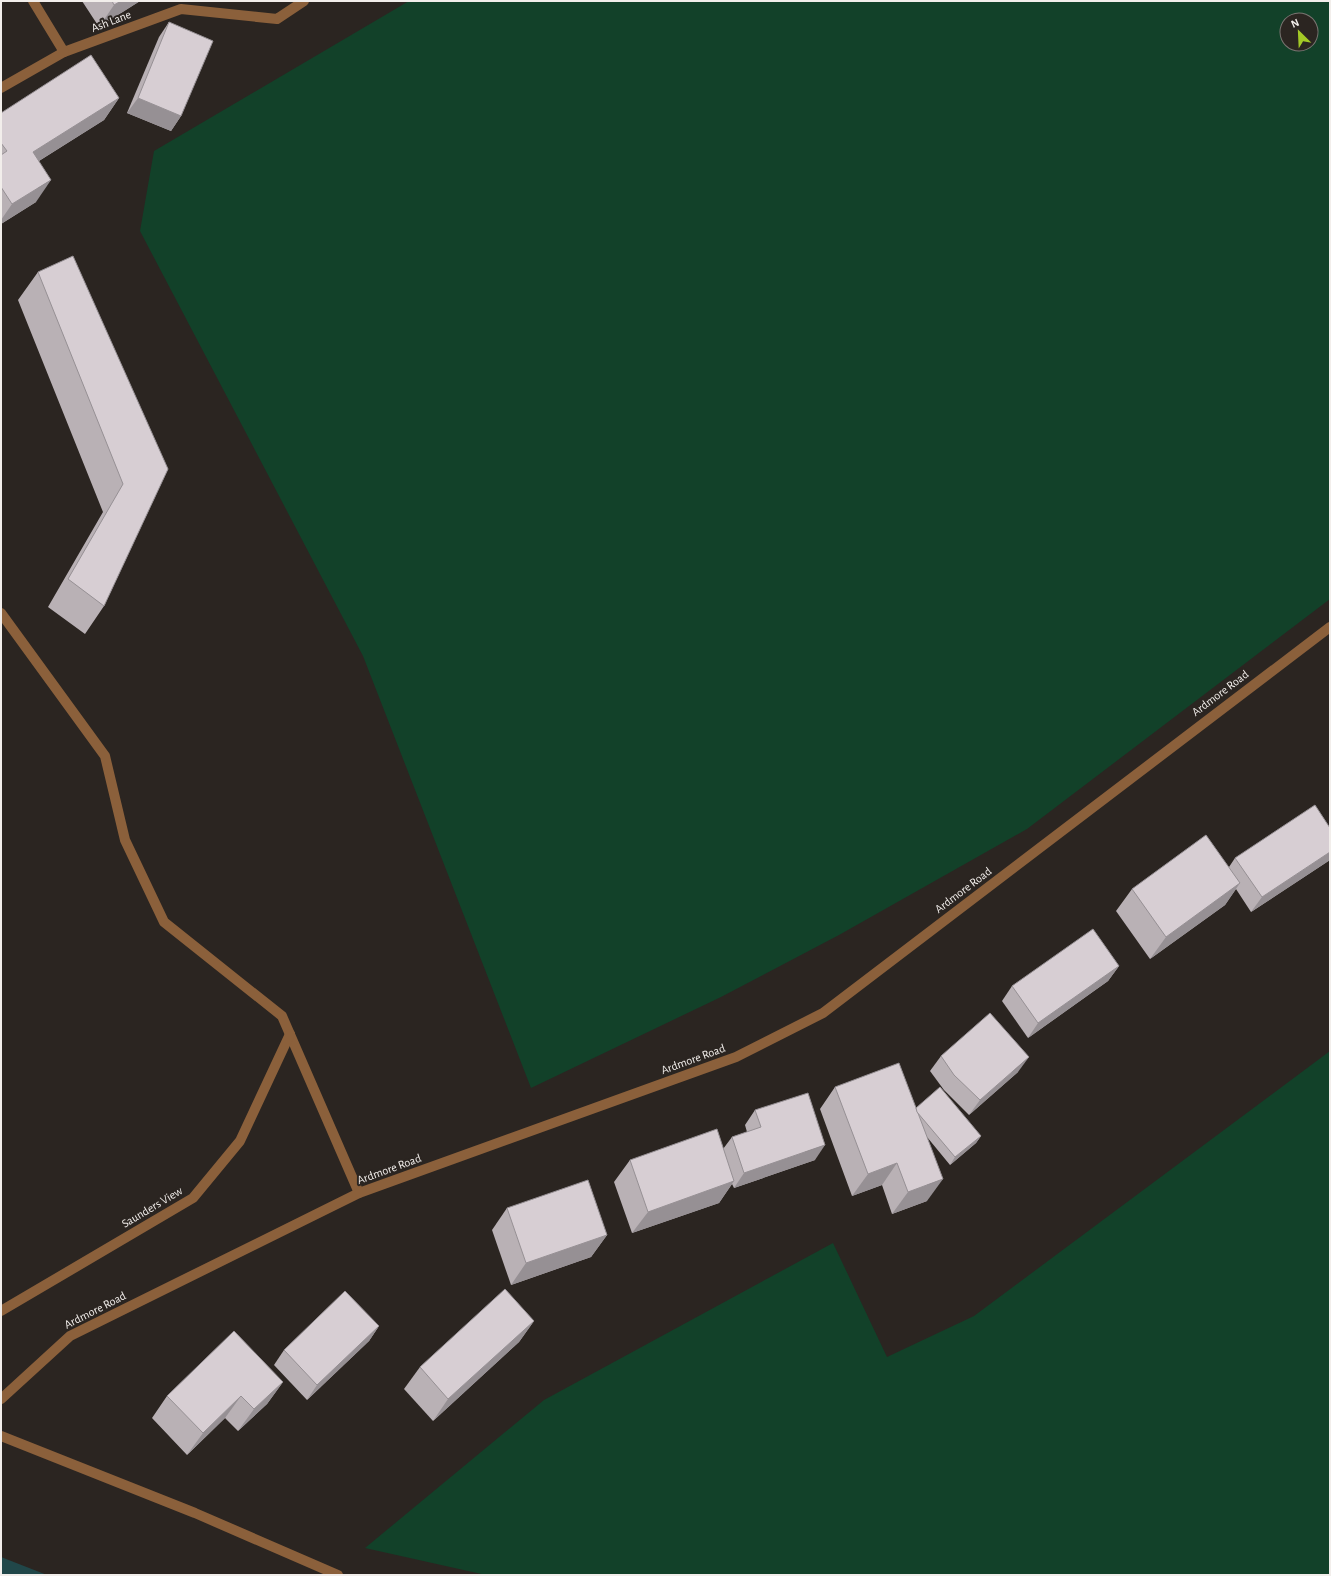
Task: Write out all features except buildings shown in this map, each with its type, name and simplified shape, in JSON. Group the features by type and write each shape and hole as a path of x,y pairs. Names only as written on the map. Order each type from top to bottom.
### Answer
{"street":[{"path":"32,1 64,52"},
{"name":"Ash Lane","path":"1,88 64,52 181,8 277,20 304,1"},
{"path":"1,613 105,756 125,840 164,922 282,1016 359,1193"},
{"name":"Ardmore Road","path":"1,1399 70,1336 359,1193 736,1057 823,1013 1330,627"},
{"name":"Saunders View","path":"1,1311 193,1198 240,1141 290,1034"},
{"path":"1,1436 195,1513 338,1575"}],"green space":[{"path":"409,1 1330,1 1330,599 1027,829 839,935 721,997 531,1088 363,656 140,231 154,151"},
{"path":"1330,1051 1330,1575 486,1575 365,1548 544,1400 833,1243 887,1357 974,1316"}],"water":[{"path":"1,1557 47,1575 1,1575"}]}
